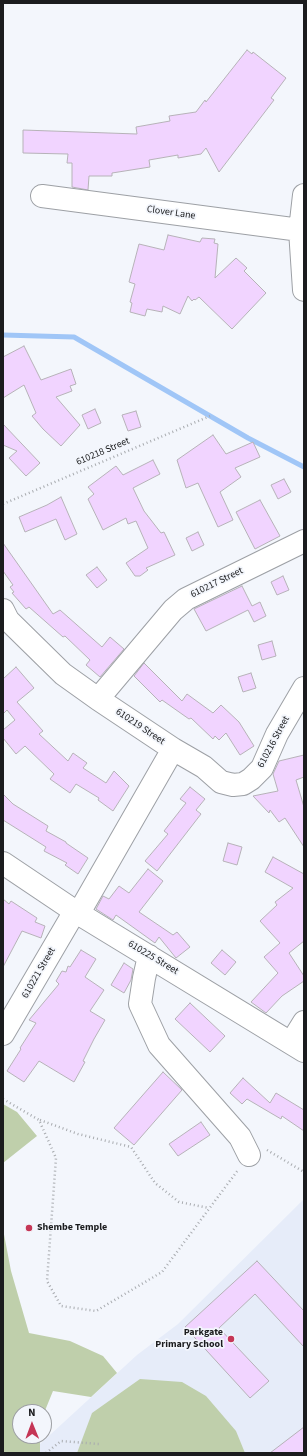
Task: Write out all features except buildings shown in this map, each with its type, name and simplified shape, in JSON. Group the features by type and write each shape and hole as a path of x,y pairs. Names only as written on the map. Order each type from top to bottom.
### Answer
{"street":[{"path":"304,195 300,230 304,290"},
{"name":"Clover Lane","path":"42,196 300,230"},
{"name":"610217 Street","path":"98,699 173,610 186,599 304,541"},
{"name":"610219 Street","path":"5,617 63,674 173,749 80,911 75,911"},
{"name":"610216 Street","path":"173,749 204,767 222,782 233,786 243,784 251,779 262,768 277,734 304,688"},
{"name":"610225 Street","path":"3,863 75,911 297,1047"},
{"name":"610221 Street","path":"3,1034 75,911"},
{"path":"150,956 144,978 140,1004 159,1045 240,1136 249,1155"},
{"path":"297,1047 304,1022"}],"path":[{"name":"610218 Street","path":"3,504 210,416"},
{"path":"3,1099 39,1120 78,1134 131,1147 155,1183 179,1202 209,1208"},
{"path":"39,1120 56,1158 47,1281 61,1306 96,1311 162,1272 258,1144 304,1172"},
{"path":"46,1453 61,1441 99,1444"}],"shaded area":[{"name":"Parkgate Primary School","path":"304,1199 304,1453 40,1453 39,1445 52,1444 52,1433 137,1355 178,1324"}],"green space":[{"path":"3,1104 17,1112 37,1136 3,1163"},
{"path":"3,1229 11,1271 29,1333 70,1341 103,1356 117,1373 91,1397 53,1391 48,1404 12,1404 12,1444 40,1444 40,1453 3,1453"},
{"path":"140,1379 182,1382 206,1396 236,1431 245,1453 77,1453 92,1413"}],"waterway":[{"path":"3,335 74,337 248,438 304,467"}],"place":[{"name":"Shembe Temple","path":"29,1228"},
{"name":"Parkgate Primary School","path":"231,1339"}]}
